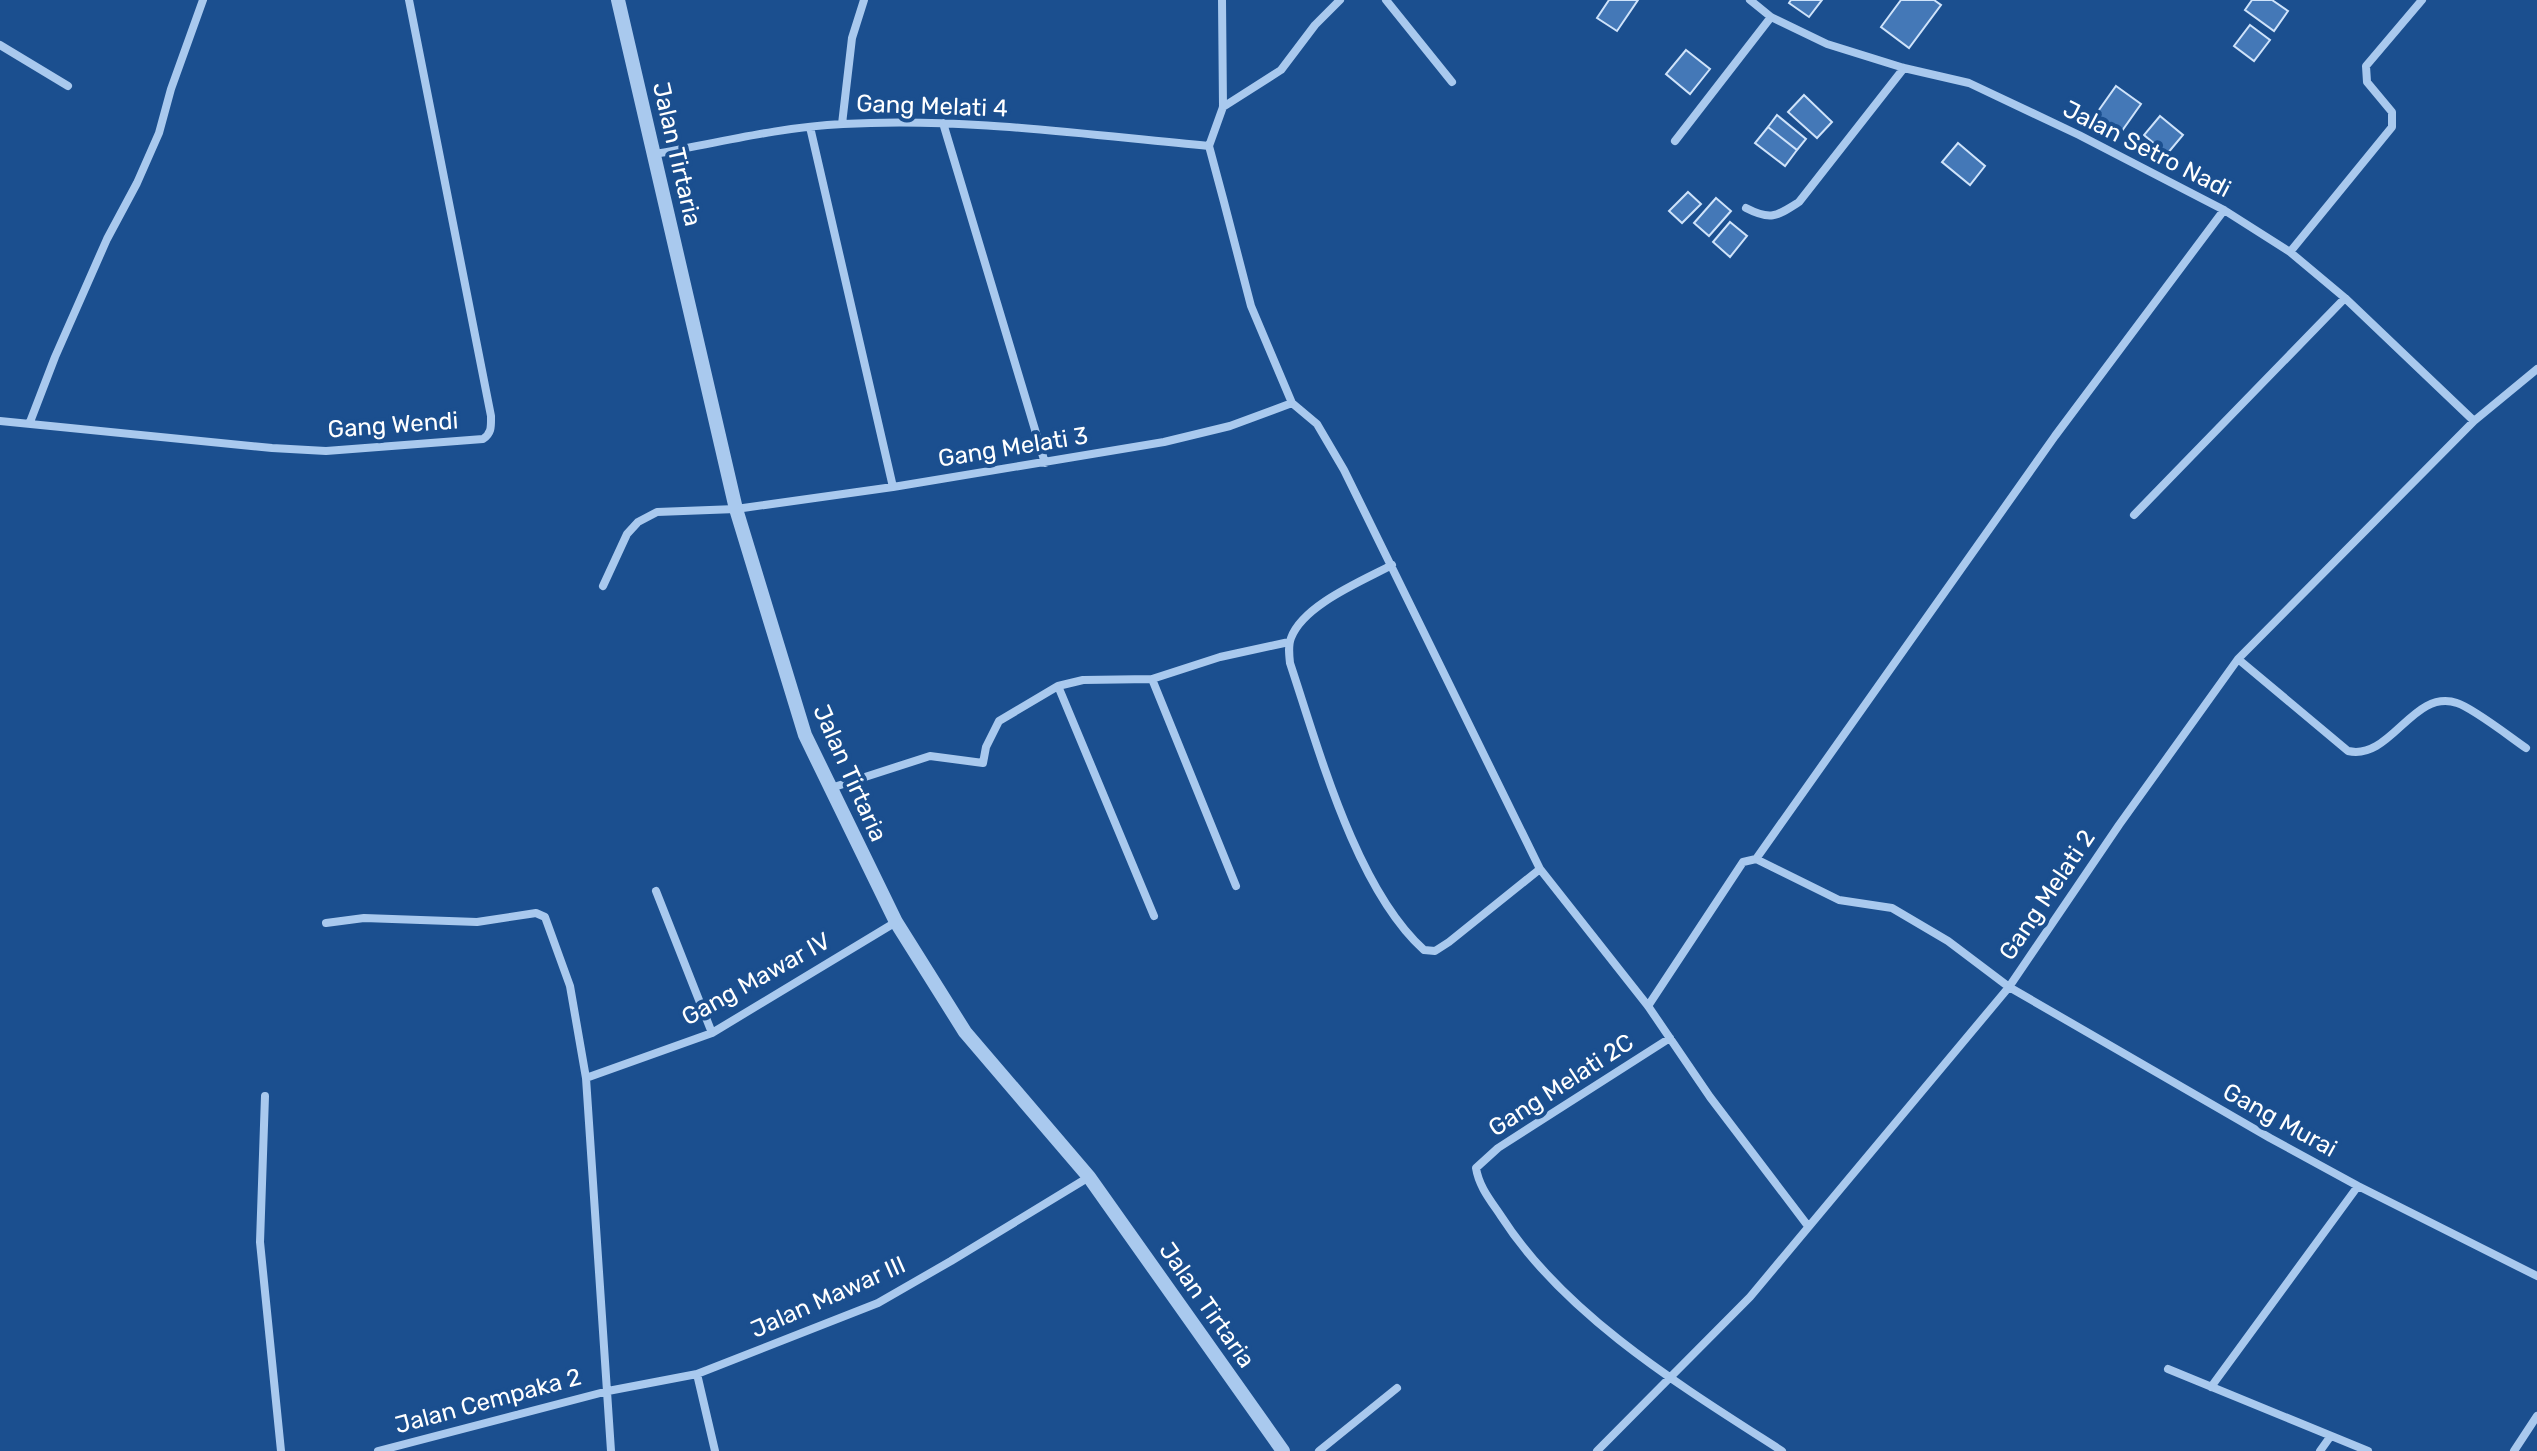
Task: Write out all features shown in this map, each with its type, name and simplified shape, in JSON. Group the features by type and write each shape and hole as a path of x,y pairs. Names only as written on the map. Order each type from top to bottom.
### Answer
{"street":[{"path":"30,422 107,239 159,133 171,89 203,0"},
{"name":"Gang Wendi","path":"0,421 326,451 483,439 488,436 491,416 409,0"},
{"name":"Jalan Tirtaria","path":"618,0 736,509 805,735 896,922 965,1032 1089,1177 1283,1451"},
{"path":"842,124 852,38 864,0"},
{"path":"1222,0 1223,107 1209,146 1251,306 1292,403 1317,424 1344,470 1540,869 1648,1006 1710,1097 1808,1226"},
{"path":"1223,107 1281,70 1315,25 1340,0"},
{"path":"1386,0 1452,82"},
{"name":"Jalan Setro Nadi","path":"1750,0 1771,17 1827,44 1904,68 1969,83 2079,135 2224,210 2290,252 2345,298 2474,421"},
{"path":"2290,252 2392,127 2392,112 2367,82 2366,66 2422,0"},
{"path":"1675,141 1771,17"},
{"path":"0,45 68,86"},
{"path":"1746,208 1760,216 1777,217 1799,202 1904,68"},
{"path":"943,123 1045,463"},
{"name":"Gang Melati 4","path":"655,154 842,124 943,123 1209,146"},
{"path":"810,127 893,487"},
{"path":"1648,1006 1743,862 1756,859 2055,436 2224,210"},
{"path":"2134,515 2345,298"},
{"name":"Gang Melati 2","path":"1602,1449 1750,1297 2009,987 2119,825 2238,659 2474,421 2537,369"},
{"name":"Gang Melati 3","path":"603,586 627,534 642,519 657,512 736,509 1045,463 1177,439 1230,426 1292,403"},
{"path":"1392,565 1315,608 1296,626 1289,642 1290,663 1352,839 1392,914 1424,950 1435,951 1449,942 1540,869"},
{"path":"831,788 930,756 983,763 986,747 999,721 1058,686 1083,680 1152,679 1220,657 1289,642"},
{"path":"2238,659 2348,751 2359,754 2373,748 2423,708 2441,700 2459,703 2526,748"},
{"path":"1152,679 1236,886"},
{"path":"1058,686 1154,916"},
{"name":"Gang Murai","path":"1756,859 1839,900 1892,908 1948,941 2009,987 2256,1130 2358,1186 2537,1276"},
{"path":"656,891 712,1033"},
{"path":"326,923 364,918 477,922 536,913 545,917 570,986 586,1078 611,1451"},
{"name":"Gang Mawar IV","path":"586,1078 712,1033 896,922"},
{"name":"Gang Melati 2C","path":"1668,1378 1558,1285 1513,1235 1478,1181 1476,1168 1498,1148 1670,1038"},
{"path":"265,1096 260,1242 281,1451"},
{"name":"Jalan Mawar III","path":"608,1391 697,1374 878,1303 1089,1177"},
{"path":"2211,1387 2358,1186"},
{"path":"2168,1369 2368,1451"},
{"path":"697,1374 715,1451"},
{"path":"1668,1378 1782,1451"},
{"path":"1319,1451 1397,1388"},
{"name":"Jalan Cempaka 2","path":"378,1451 608,1391"},
{"path":"2514,1451 2537,1416"},
{"path":"2320,1451 2330,1437"}],"building":[{"path":"1609,0 1638,0 1617,31 1597,18"},
{"path":"1791,0 1822,0 1809,17 1789,3"},
{"path":"1901,0 1934,0 1941,5 1909,48 1881,27"},
{"path":"2252,0 2272,0 2288,11 2274,31 2245,10"},
{"path":"2250,25 2270,40 2254,61 2234,46"},
{"path":"1686,50 1710,69 1690,94 1666,74"},
{"path":"2116,86 2141,104 2119,135 2094,117"},
{"path":"1804,95 1832,122 1817,138 1788,112"},
{"path":"1777,115 1806,139 1797,150 1768,127"},
{"path":"2160,116 2183,135 2167,154 2144,135"},
{"path":"1768,127 1797,150 1785,166 1755,143"},
{"path":"1958,143 1985,166 1970,185 1942,162"},
{"path":"1688,192 1701,204 1682,223 1669,211"},
{"path":"1716,198 1731,211 1709,236 1694,223"},
{"path":"1730,222 1747,236 1730,257 1713,242"}]}
